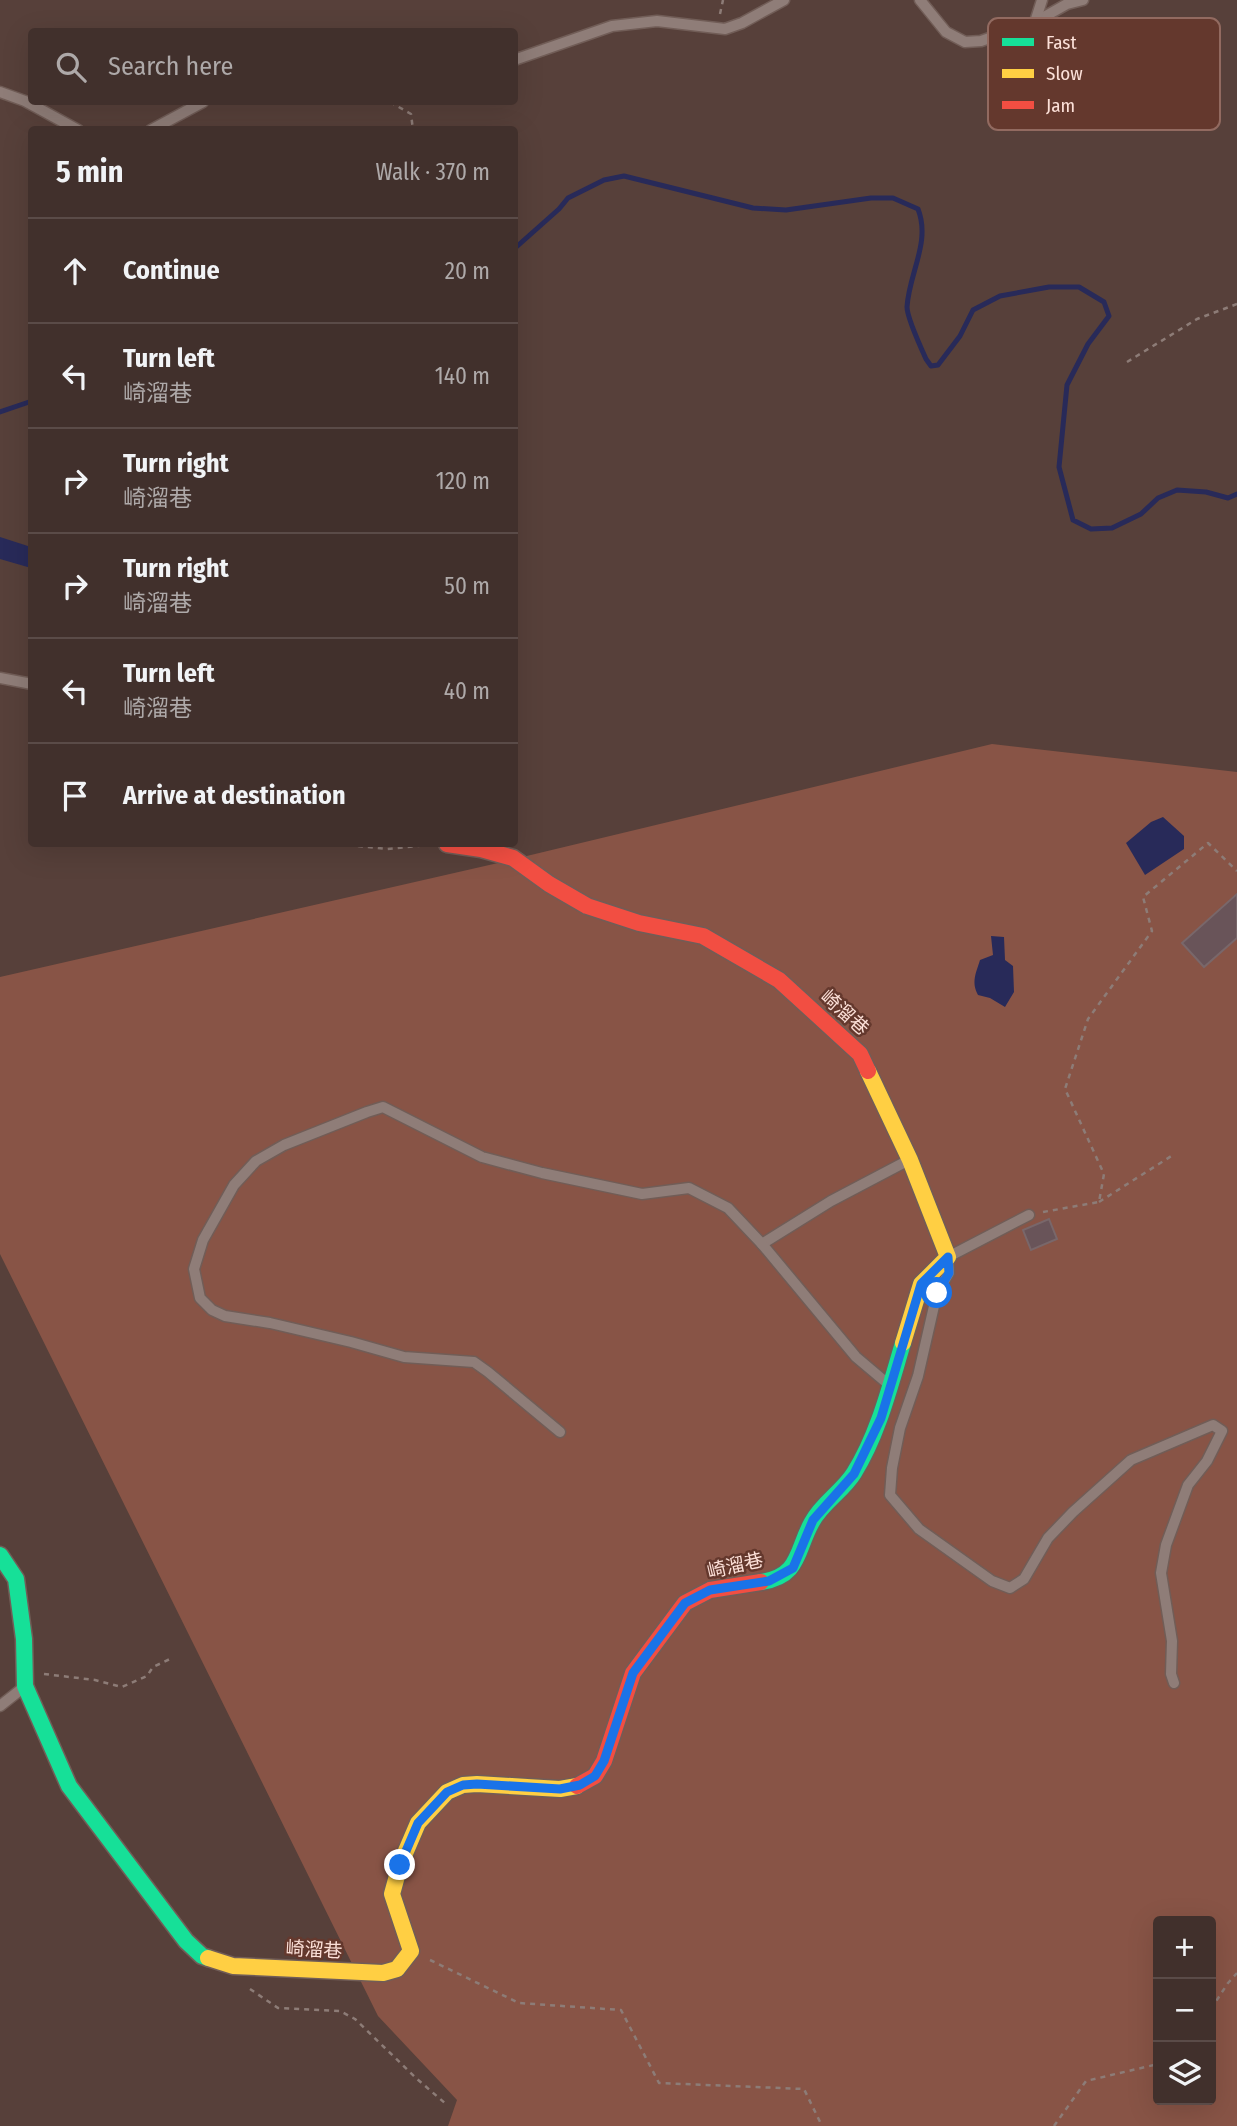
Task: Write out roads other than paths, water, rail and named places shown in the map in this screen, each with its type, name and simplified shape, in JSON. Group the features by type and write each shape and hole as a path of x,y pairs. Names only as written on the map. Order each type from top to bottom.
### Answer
{"street":[{"name":"崎溜巷","path":"0,1555 16,1579 24,1639 25,1686 69,1786 186,1941 202,1956 233,1966 383,1973 397,1969 411,1951 393,1894 400,1865 418,1823 447,1792 463,1785 477,1784 560,1789 580,1785 595,1776 604,1761 633,1673 685,1603 710,1590 769,1581 793,1568 813,1520 854,1474 881,1418 921,1284 948,1257 910,1160 860,1054 779,980 703,936 639,923 587,906 549,884 513,858 467,847"}],"lane":[{"path":"518,59 612,26 657,21 725,29 742,23 784,0"},
{"path":"920,0 946,32 964,42 988,39"},
{"path":"1036,18 1042,0"},
{"path":"1042,18 1068,4 1083,0"},
{"path":"0,92 28,103"},
{"path":"32,105 71,126"},
{"path":"158,126 197,105"},
{"path":"0,678 28,683"},
{"path":"560,1432 474,1362 404,1357 270,1323 225,1316 212,1310 200,1298 194,1269 203,1240 234,1185 256,1161 284,1145 383,1107 482,1157 642,1194 689,1188 728,1208 762,1244 856,1357 891,1386"},
{"path":"762,1244 831,1200 910,1160"},
{"path":"1029,1215 948,1257 949,1273 937,1293 918,1376 900,1428 890,1495 919,1529 992,1581 1010,1588 1024,1579 1048,1538 1131,1460 1213,1425 1222,1431 1207,1461 1188,1485 1166,1545 1162,1564 1161,1573 1172,1641 1171,1674 1174,1683"},
{"path":"0,1706 25,1686"}],"waterway":[{"path":"518,245 568,198 604,180 624,176 753,208 786,210 871,198 893,198 918,209 921,221 921,246 907,307 915,333 931,366 938,365 960,336 973,310 1000,296 1049,287 1079,287 1104,302 1109,316 1088,344 1067,385 1059,467 1073,520 1091,529 1112,528 1141,514 1158,498 1177,490 1206,492 1228,498 1237,494"},
{"path":"0,412 28,402"}]}
